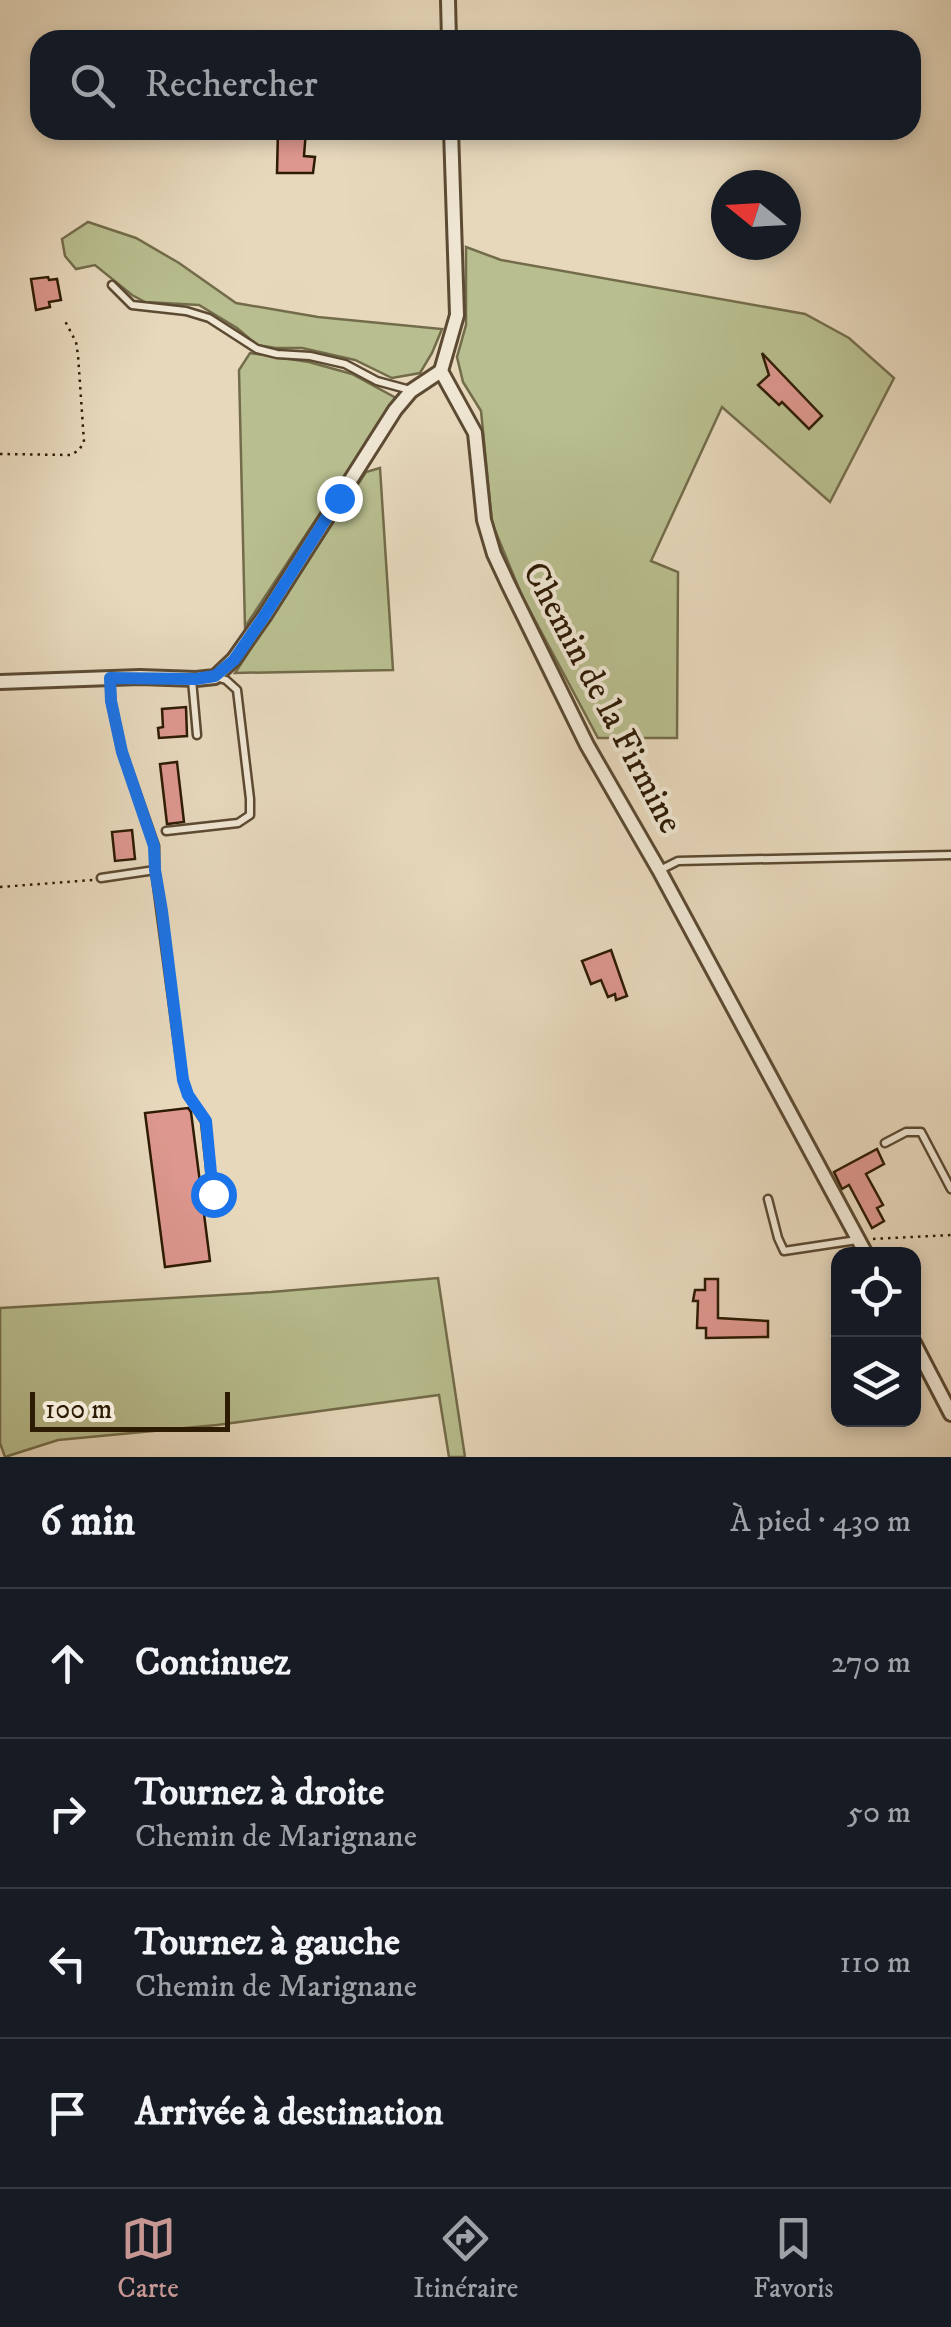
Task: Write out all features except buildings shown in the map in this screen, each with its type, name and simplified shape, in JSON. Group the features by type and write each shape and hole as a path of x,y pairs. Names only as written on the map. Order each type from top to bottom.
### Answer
{"street":[{"path":"448,0 449,30"},
{"path":"0,682 192,679 215,676 234,660 368,450 411,391 441,370 457,315 451,140"},
{"name":"Chemin de la Firmine","path":"441,370 475,433 484,520 494,554 587,745 659,870 862,1247"},
{"path":"921,1356 951,1414"}],"lane":[{"path":"112,285 132,305 186,311 209,318 256,349 345,364 411,391"},
{"path":"166,830 238,823 250,816 237,690 215,676"},
{"path":"110,678 122,752 154,846 183,1080 206,1121 213,1194"},
{"path":"192,679 197,735"},
{"path":"659,870 678,861 951,855"},
{"path":"101,878 155,870"},
{"path":"884,1143 906,1132 921,1132 951,1189"},
{"path":"768,1200 784,1251 858,1240"}],"path":[{"path":"0,454 71,455 84,442 78,355 65,322"},
{"path":"0,887 101,878"},
{"path":"858,1240 951,1236"}],"green space":[{"path":"88,222 136,238 236,303 318,317 442,329 420,373 392,378 355,360 302,348 257,345 199,305 145,302 95,265 76,269 65,256 62,239"},
{"path":"466,247 501,260 805,314 849,338 894,378 830,502 722,407 651,561 678,572 677,738 598,738 522,596 492,523 481,411 463,382 457,357 466,325"},
{"path":"250,353 309,362 352,374 396,398 245,627 239,370"},
{"path":"380,468 393,670 235,673 366,472"},
{"path":"438,1278 465,1457 449,1457 439,1395 217,1425 58,1440 5,1457 0,1443 0,1308"}],"route":[{"path":"213,1194 206,1121 183,1080 154,846 122,752 110,678 215,676 234,660 339,498"}]}
